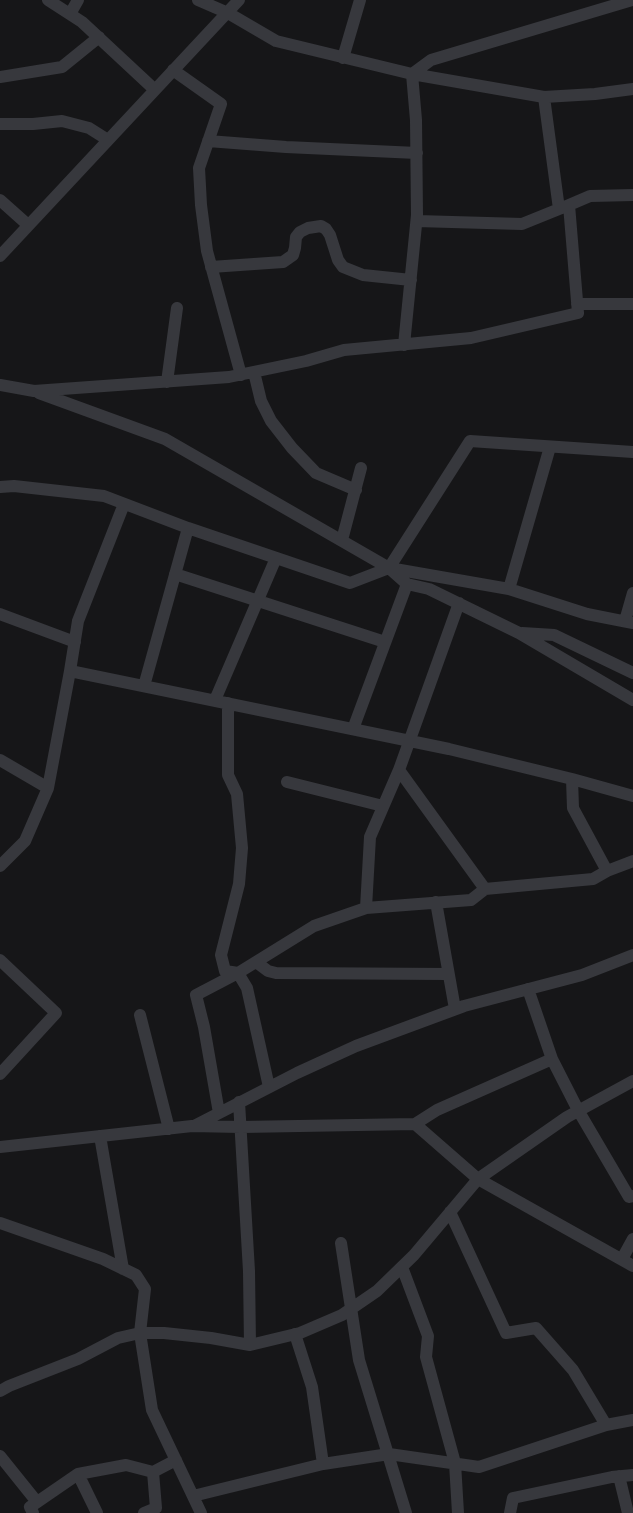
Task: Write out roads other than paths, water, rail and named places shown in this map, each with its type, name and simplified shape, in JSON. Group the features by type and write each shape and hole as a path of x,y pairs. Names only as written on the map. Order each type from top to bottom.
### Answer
{"street":[{"path":"48,0 82,22 155,90"},
{"path":"70,14 78,0"},
{"path":"198,0 228,13 276,42 412,74 544,97 595,94 633,89"},
{"path":"0,256 239,0"},
{"path":"343,58 360,0"},
{"path":"412,74 431,60 593,6 632,0"},
{"path":"0,77 62,66 99,37"},
{"path":"173,70 221,104 199,168 200,206 207,251 241,375"},
{"path":"404,345 417,221 416,120 412,74"},
{"path":"34,391 229,377 306,361 344,350 472,338 578,313 564,207 544,97"},
{"path":"0,124 33,124 62,121 90,128 108,140"},
{"path":"208,141 286,147 417,153"},
{"path":"417,221 522,224 590,196 633,195"},
{"path":"0,200 28,225"},
{"path":"211,267 283,262 293,255 296,237 300,232 308,228 322,226 330,235 338,260 344,268 363,275 411,280"},
{"path":"577,304 633,304"},
{"path":"167,382 177,308"},
{"path":"254,372 261,401 271,422 292,448 316,473 356,490"},
{"path":"0,385 34,391 165,439 389,568 407,584 429,589 520,633 633,700"},
{"path":"389,568 470,441 633,452"},
{"path":"509,589 550,446"},
{"path":"342,540 361,468"},
{"path":"0,487 14,486 104,496 188,528 350,584 389,568 509,589 587,614 629,622 633,593"},
{"path":"0,866 24,841 48,788 78,621 124,504"},
{"path":"144,686 188,528"},
{"path":"214,700 276,558"},
{"path":"175,574 385,642"},
{"path":"353,729 407,584"},
{"path":"366,908 370,837 399,770 459,603"},
{"path":"0,614 75,642"},
{"path":"520,633 554,634 633,673"},
{"path":"70,671 409,741 572,779 633,796"},
{"path":"228,703 228,775 237,794 242,848 239,884 221,955 225,971 238,973"},
{"path":"0,760 48,788"},
{"path":"399,770 485,889"},
{"path":"572,779 573,808 607,871"},
{"path":"286,782 383,806"},
{"path":"219,1113 204,1028 196,995 238,973 314,926 366,908 472,900 485,889 593,879 607,871 633,861"},
{"path":"436,902 455,1009"},
{"path":"192,1126 297,1073 356,1046 455,1009 582,975 633,955"},
{"path":"0,960 56,1013 0,1074"},
{"path":"256,962 268,971 276,973 448,974"},
{"path":"238,973 247,988 269,1087"},
{"path":"528,989 552,1059 578,1110 632,1200"},
{"path":"140,1015 169,1129"},
{"path":"0,1147 192,1126 240,1128 414,1124 437,1110 552,1059"},
{"path":"0,1391 78,1359 118,1338 140,1333 164,1333 211,1338 250,1345 295,1334 342,1315 377,1291 402,1267 478,1179 578,1110 633,1081"},
{"path":"239,1102 249,1271 250,1345"},
{"path":"414,1124 478,1179 628,1262 633,1239"},
{"path":"100,1136 123,1269"},
{"path":"450,1212 506,1333 536,1328 573,1370 606,1425"},
{"path":"0,1222 103,1259 136,1275 146,1290 140,1333 152,1410 201,1513"},
{"path":"341,1243 359,1360 406,1513"},
{"path":"402,1267 428,1336 426,1357 454,1463 458,1513"},
{"path":"295,1334 312,1387 323,1464"},
{"path":"193,1496 323,1464 389,1454 479,1467 606,1425 633,1420"},
{"path":"0,1456 35,1508 78,1474 126,1465 153,1472 176,1460"},
{"path":"144,1513 156,1508 153,1472"},
{"path":"78,1474 97,1513"},
{"path":"510,1513 513,1498 612,1477 633,1475"},
{"path":"619,1476 628,1513"}]}
